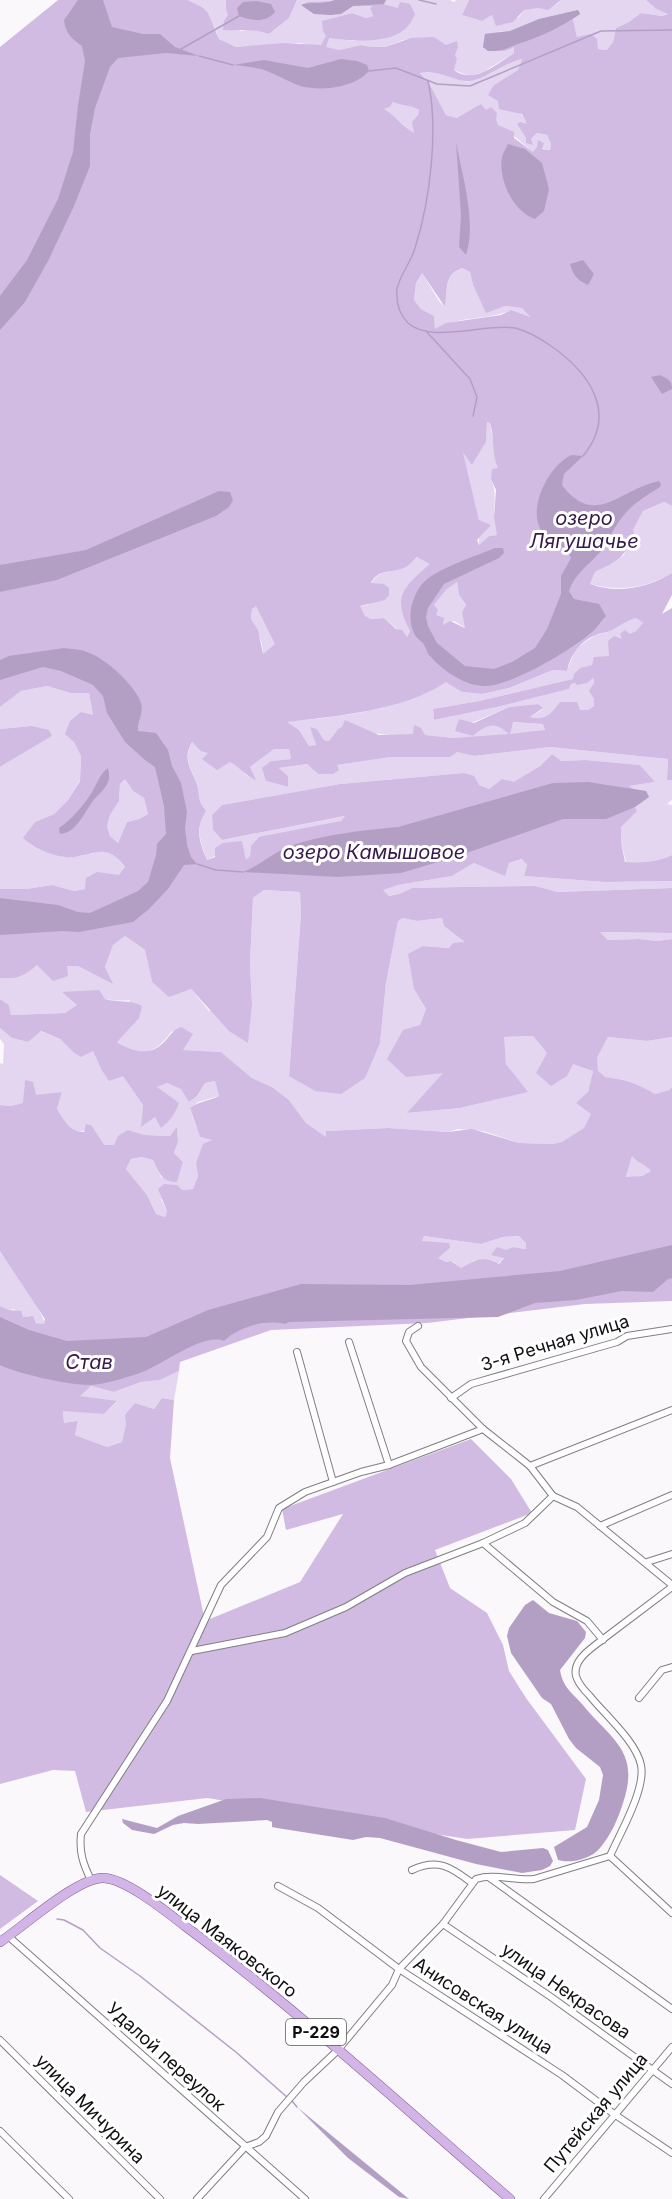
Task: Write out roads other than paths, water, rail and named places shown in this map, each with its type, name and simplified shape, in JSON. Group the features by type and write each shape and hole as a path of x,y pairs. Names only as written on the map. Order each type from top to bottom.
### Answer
{"main road":[{"name":"улица Маяковского","path":"91,1880 102,1877 123,1884 161,1907 238,1965 510,2199"},
{"name":"Р-229","path":"4,1939 67,1893 91,1880"}],"street":[{"path":"197,2199 245,2147 259,2142 266,2136 278,2112 304,2082 338,2051 392,1985 399,1969 443,1924 476,1879 488,1877 522,1881 534,1879 610,1856 638,1791 641,1765 631,1744 591,1698 576,1676 577,1667 583,1655 672,1586 647,1562 577,1507 553,1496 530,1466 483,1429 451,1398 421,1366 406,1341 409,1332 418,1326"},
{"name":"3-я Речная улица","path":"451,1398 471,1384 617,1342 627,1335 672,1329"},
{"path":"349,1341 389,1465"},
{"path":"297,1352 333,1482"},
{"path":"530,1466 672,1410"},
{"path":"91,1880 81,1859 81,1834 166,1701 192,1651 221,1585 267,1537 279,1508 305,1492 389,1465 483,1429"},
{"path":"600,1526 672,1495"},
{"path":"192,1651 285,1633 345,1607 405,1573 483,1543 525,1523 553,1496"},
{"path":"483,1543 554,1602 587,1621 603,1640"},
{"path":"647,1562 672,1554"},
{"path":"639,1698 662,1670 672,1667"},
{"path":"610,1856 672,1913"},
{"path":"412,1870 423,1865 439,1864 462,1875 472,1883"},
{"path":"488,1877 672,2009"},
{"name":"Анисовская улица","path":"278,1886 318,1908 399,1969 562,2075 614,2114 672,2152"},
{"name":"улица Некрасова","path":"443,1924 551,1997 672,2084"},
{"name":"Удалой переулок","path":"4,1939 305,2199"},
{"name":"улица Мичурина","path":"0,2040 160,2199"},
{"name":"Путейская улица","path":"544,2199 672,2047"},
{"path":"0,2131 69,2199"},
{"path":"146,2199 153,2192"}],"water":[{"path":"78,0 103,0 112,27 143,34 160,34 175,47 199,56 166,53 118,58 110,67 95,108 90,134 90,166 74,206 48,261 25,302 0,330 0,296 27,260 58,199 73,152 85,61 82,46 70,35 64,20"},
{"path":"334,0 386,0 384,4 353,6 341,14 330,15 314,14 301,5"},
{"path":"256,1 271,4 275,12 267,18 258,20 239,16 237,8 243,2"},
{"path":"578,10 580,14 532,39 500,50 488,51 483,47 485,34 510,31 539,19"},
{"path":"341,59 367,65 369,71 348,84 330,88 312,88 298,85 261,69 233,65 264,60 308,68"},
{"path":"456,142 469,214 469,242 466,255 459,247 461,215"},
{"path":"508,144 525,149 542,163 549,189 544,211 535,219 520,209 505,185 501,166"},
{"path":"583,260 594,274 588,285 576,277 570,264"},
{"path":"660,375 669,380 672,386 672,389 662,394 651,377"},
{"name":"озеро Лягушачье","path":"572,455 583,456 564,474 562,485 574,498 586,504 597,505 645,485 659,481 661,484 628,510 603,549 579,574 569,591 574,599 599,604 606,616 582,640 556,657 511,680 486,686 463,681 436,662 415,635 410,616 415,596 422,584 436,573 495,548 503,548 504,553 499,558 444,584 428,608 426,617 428,626 437,643 465,666 494,669 512,662 535,648 547,629 561,594 561,576 571,558 565,549 548,538 541,530 537,521 539,499 549,476 556,467"},
{"path":"219,491 230,492 233,500 229,507 216,516 57,580 0,592 0,565 86,550"},
{"path":"64,648 84,651 102,660 126,681 138,696 142,707 138,731 156,733 168,750 172,766 181,783 187,812 185,828 187,845 191,857 197,864 184,865 168,889 133,922 79,932 0,935 0,898 58,905 78,912 90,913 138,891 148,882 157,844 166,834 164,806 155,767 125,742 107,713 103,696 93,685 61,671 43,667 0,680 0,660 9,656"},
{"path":"108,768 109,778 105,787 76,826 60,834 59,828 81,807"},
{"name":"озеро Камышовое","path":"588,782 646,791 649,797 635,807 606,819 563,819 458,856 401,873 338,877 243,872 282,850 313,839 398,827 553,783"},
{"name":"Став","path":"672,1245 672,1278 653,1292 622,1291 576,1300 535,1303 498,1317 261,1323 244,1328 224,1341 205,1341 194,1345 140,1373 90,1385 57,1381 0,1365 0,1317 29,1330 67,1341 146,1337 208,1310 301,1284 409,1285 560,1271"},
{"path":"533,1600 549,1613 577,1621 586,1632 585,1638 560,1670 561,1676 568,1689 620,1747 628,1770 628,1785 611,1832 596,1852 575,1861 558,1860 554,1847 587,1827 599,1800 603,1775 600,1767 576,1748 569,1739 551,1704 542,1698 511,1653 507,1636 509,1628 525,1605"},
{"path":"260,1798 385,1818 501,1852 543,1848 548,1850 553,1861 550,1866 542,1870 522,1873 476,1864 380,1838 366,1837 353,1840 272,1827 272,1822 267,1820 184,1823 173,1825 154,1834 132,1830 123,1823 122,1819 157,1828 178,1816 226,1799"},
{"path":"297,2107 409,2199 399,2197 348,2158"}],"waterway":[{"path":"419,0 436,4"},
{"path":"181,49 239,16"},
{"path":"369,71 396,68 437,84 470,86 601,31 672,30"},
{"path":"199,56 233,65"},
{"path":"428,81 433,121 429,187 415,248 397,289 400,311 408,323 430,332 515,328 538,338 565,357 587,382 595,395 599,410 598,425 593,440 583,456"},
{"path":"426,331 470,379 477,397 473,416"},
{"path":"197,864 216,870 243,872"},
{"path":"57,1919 64,1920 83,1930 100,1948 140,1976 237,2053 288,2098"},
{"path":"292,2101 297,2107"}]}
